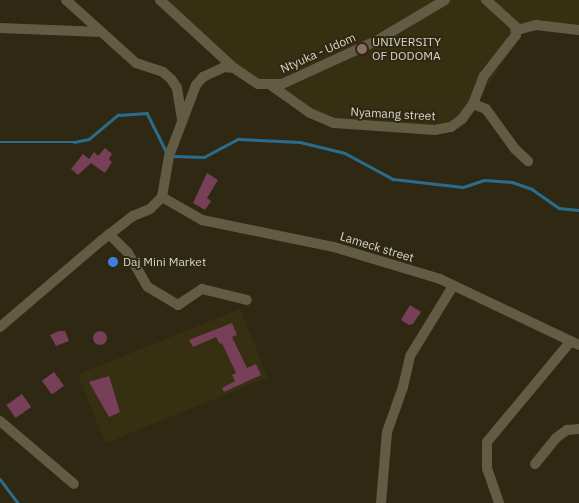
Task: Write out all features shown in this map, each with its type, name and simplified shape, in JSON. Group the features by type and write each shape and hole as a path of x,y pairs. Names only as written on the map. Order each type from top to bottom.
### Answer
{"street":[{"path":"66,0 136,63 163,72 171,79 181,102 183,127"},
{"name":"Ntyuka - Udom","path":"160,0 234,68 258,84 272,86 376,41 445,0"},
{"path":"486,0 516,30 536,25 579,30"},
{"path":"0,28 101,32"},
{"name":"Nyamang street","path":"272,86 310,113 324,120 350,125 435,130 451,127 462,119 473,104 484,76 516,35 516,30"},
{"path":"0,327 109,234 133,216 150,209 162,197 169,156 183,127 191,98 203,77 224,67 234,68"},
{"path":"473,104 486,109 515,149 528,160"},
{"name":"Lameck street","path":"162,197 202,220 334,247 453,286 575,343"},
{"path":"109,234 128,253 148,287 178,305 202,289 247,300"},
{"path":"381,503 387,432 401,394 410,356 453,286"},
{"path":"499,503 487,469 487,442 575,343"},
{"path":"0,421 74,484"},
{"path":"535,464 556,438 567,430 579,429"}],"shaded area":[{"name":"UNIVERSITY OF DODOMA","path":"162,0 579,0 579,28 529,22 460,129 337,125 232,69"},
{"path":"240,309 268,378 105,443 78,375"}],"building":[{"path":"105,148 112,154 109,159 112,162 105,173 91,163 78,175 71,169 83,154 89,159 94,152 98,156"},
{"path":"207,173 218,180 207,198 211,201 205,210 193,203"},
{"path":"410,305 421,312 413,324 409,325 401,320"},
{"path":"232,323 237,335 232,337 247,368 256,364 261,375 224,392 222,388 235,381 232,375 236,373 222,343 220,344 216,337 193,347 189,340"},
{"path":"59,331 65,331 69,341 56,346 50,335"},
{"path":"100,331 105,333 107,338 105,343 100,345 95,343 93,338 95,333"},
{"path":"54,372 64,386 52,395 42,381"},
{"path":"109,376 120,412 109,417 89,382"},
{"path":"22,394 31,407 16,418 6,405"}],"waterway":[{"path":"0,142 74,142 89,139 118,115 147,113 167,153"},
{"path":"173,156 204,157 238,139 300,142 345,153 393,179 463,187 484,180 512,182 532,189 559,208 579,210"},
{"path":"0,479 18,503"}],"place":[{"name":"UNIVERSITY OF DODOMA","path":"362,49"},
{"name":"Daj Mini Market","path":"113,262"}]}
